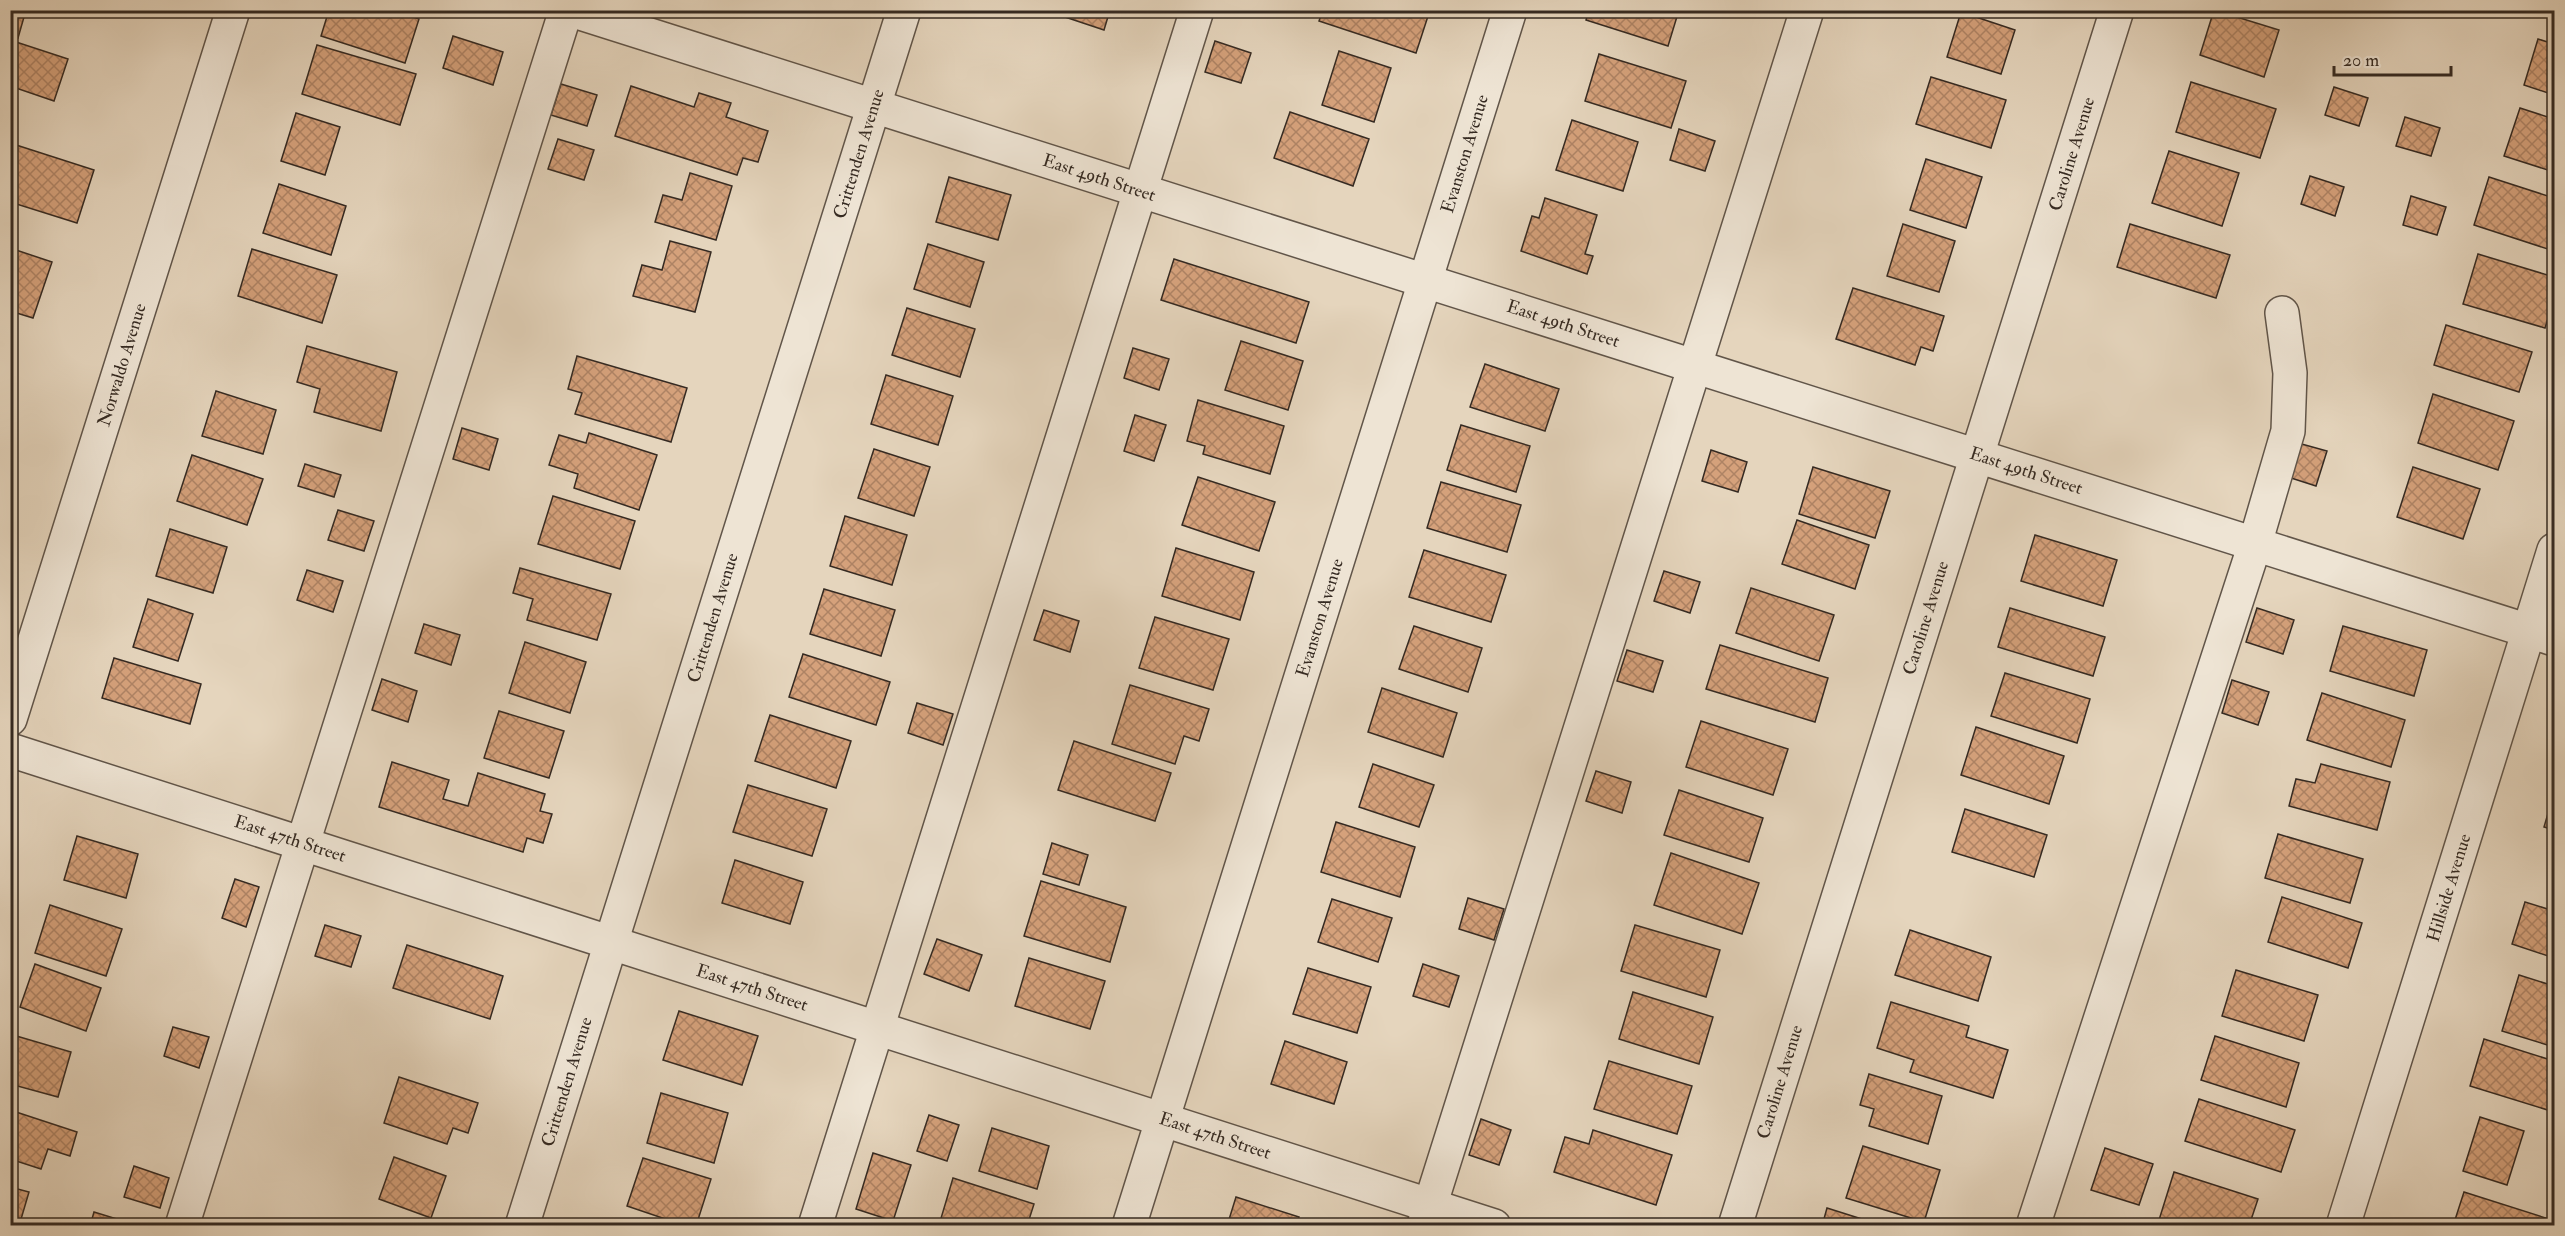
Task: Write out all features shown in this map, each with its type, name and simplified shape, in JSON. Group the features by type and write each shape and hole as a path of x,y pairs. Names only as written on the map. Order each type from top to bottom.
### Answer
{"street":[{"name":"Norwaldo Avenue","path":"10,719 233,10"},
{"path":"182,1226 301,843 566,10"},
{"name":"East 49th Street","path":"571,10 2542,635"},
{"name":"Crittenden Avenue","path":"522,1226 904,10"},
{"path":"815,1226 1197,10"},
{"name":"Evanston Avenue","path":"1129,1226 1510,10"},
{"path":"1427,1215 1807,10"},
{"name":"Caroline Avenue","path":"1735,1226 2117,10"},
{"path":"2034,1226 2255,544 2288,431 2290,373 2282,313"},
{"name":"Hillside Avenue","path":"2343,1226 2542,635 2554,550"},
{"name":"East 47th Street","path":"10,750 1162,1119 1427,1215 1494,1226"}],"building":[{"path":"10,10 26,10 18,38 10,36"},
{"path":"329,10 394,10 419,19 405,63 321,36"},
{"path":"1044,10 1110,10 1104,30"},
{"path":"1323,10 1430,10 1416,53 1319,21"},
{"path":"1589,10 1679,10 1668,46 1586,20"},
{"path":"2214,10 2279,30 2264,77 2200,55"},
{"path":"1961,12 2015,30 2001,74 1947,57"},
{"path":"453,36 503,52 493,85 443,68"},
{"path":"2538,39 2554,44 2554,95 2524,85"},
{"path":"10,40 68,59 54,101 10,86"},
{"path":"1215,41 1251,53 1241,83 1205,72"},
{"path":"317,45 416,74 400,125 302,94"},
{"path":"1339,51 1391,68 1374,122 1322,105"},
{"path":"1599,54 1686,81 1671,128 1585,101"},
{"path":"1931,77 2006,100 1991,148 1916,124"},
{"path":"2191,82 2276,109 2260,158 2176,132"},
{"path":"561,84 597,95 587,126 551,115"},
{"path":"631,86 694,107 699,93 731,103 726,117 768,131 758,162 743,158 737,175 615,136"},
{"path":"2334,87 2368,98 2359,126 2325,115"},
{"path":"2520,108 2554,119 2554,172 2504,156"},
{"path":"1290,112 1369,139 1353,186 1274,158"},
{"path":"296,113 340,127 325,175 281,161"},
{"path":"2405,117 2440,128 2431,156 2396,146"},
{"path":"1572,120 1638,142 1623,191 1556,170"},
{"path":"1679,129 1715,141 1705,171 1670,160"},
{"path":"558,139 594,150 584,180 548,169"},
{"path":"10,143 94,170 77,223 10,202"},
{"path":"2169,151 2239,173 2222,226 2152,203"},
{"path":"1926,159 1982,177 1966,228 1910,210"},
{"path":"690,173 732,186 716,240 655,222 663,195 682,200"},
{"path":"2310,176 2344,187 2335,216 2301,204"},
{"path":"949,177 1011,195 998,240 936,222"},
{"path":"2489,177 2554,198 2554,251 2474,225"},
{"path":"279,184 346,206 331,255 263,233"},
{"path":"2411,196 2446,207 2437,235 2403,225"},
{"path":"1545,198 1597,215 1585,254 1593,256 1587,274 1521,251 1532,216 1539,218"},
{"path":"1903,224 1955,241 1939,292 1887,276"},
{"path":"2130,224 2230,255 2216,298 2117,267"},
{"path":"670,241 711,252 695,312 633,296 642,265 662,270"},
{"path":"928,244 984,262 970,307 914,289"},
{"path":"10,248 52,262 33,318 10,311"},
{"path":"252,249 337,275 322,323 238,296"},
{"path":"2478,254 2554,277 2554,299 2545,328 2463,304"},
{"path":"1174,259 1309,302 1296,343 1161,300"},
{"path":"1853,288 1944,316 1933,351 1921,347 1915,365 1836,339"},
{"path":"907,308 975,329 960,377 892,355"},
{"path":"2446,325 2532,352 2519,392 2434,365"},
{"path":"1241,341 1303,361 1288,410 1225,390"},
{"path":"307,346 397,372 381,431 314,412 320,389 297,382"},
{"path":"1133,348 1169,359 1159,390 1124,378"},
{"path":"577,356 687,388 671,442 575,414 582,393 568,389"},
{"path":"1485,364 1559,389 1545,431 1470,407"},
{"path":"886,375 953,396 938,445 871,424"},
{"path":"216,391 276,410 263,454 202,436"},
{"path":"2433,394 2514,421 2498,470 2418,443"},
{"path":"1198,400 1284,426 1270,474 1203,454 1205,446 1187,441"},
{"path":"1135,415 1166,425 1154,461 1124,451"},
{"path":"1461,425 1530,446 1516,492 1447,470"},
{"path":"462,428 498,439 489,470 453,459"},
{"path":"589,433 657,455 639,510 574,488 578,474 549,465 559,435 586,443"},
{"path":"2298,443 2327,451 2316,486 2288,477"},
{"path":"874,449 930,467 914,516 858,498"},
{"path":"1711,450 1747,462 1738,492 1702,481"},
{"path":"192,455 263,479 247,525 177,501"},
{"path":"305,464 341,475 334,497 298,486"},
{"path":"1813,467 1890,491 1875,538 1799,514"},
{"path":"2413,467 2480,489 2463,539 2397,517"},
{"path":"1198,477 1275,502 1259,551 1182,525"},
{"path":"1441,482 1521,505 1507,552 1427,528"},
{"path":"553,496 635,521 620,569 538,544"},
{"path":"338,510 374,521 364,551 328,540"},
{"path":"845,516 907,535 892,585 830,566"},
{"path":"1797,520 1869,545 1855,589 1782,564"},
{"path":"170,529 227,547 213,593 156,576"},
{"path":"2035,535 2117,560 2103,606 2021,581"},
{"path":"1176,548 1254,572 1240,620 1162,596"},
{"path":"1424,550 1506,575 1491,622 1409,597"},
{"path":"520,568 611,594 597,640 527,620 533,599 513,593"},
{"path":"307,570 343,581 333,612 297,600"},
{"path":"1664,571 1700,582 1690,613 1654,601"},
{"path":"1751,588 1834,615 1819,661 1736,633"},
{"path":"824,589 895,610 881,656 810,634"},
{"path":"148,599 193,614 178,661 133,647"},
{"path":"2010,608 2105,637 2093,676 1998,647"},
{"path":"2257,608 2294,620 2283,654 2246,642"},
{"path":"1044,610 1079,621 1070,652 1034,640"},
{"path":"1155,617 1229,639 1213,690 1139,668"},
{"path":"424,624 460,635 451,665 415,653"},
{"path":"1414,626 1482,648 1468,692 1399,669"},
{"path":"2343,626 2427,650 2414,696 2330,671"},
{"path":"525,642 586,662 570,713 509,693"},
{"path":"1720,645 1828,678 1815,722 1706,689"},
{"path":"1627,650 1663,661 1653,692 1617,681"},
{"path":"803,654 890,682 876,725 789,697"},
{"path":"114,658 201,684 190,724 102,698"},
{"path":"2005,673 2090,699 2077,743 1991,716"},
{"path":"382,679 417,691 408,722 372,710"},
{"path":"2232,680 2269,692 2258,725 2222,713"},
{"path":"1130,685 1209,709 1199,741 1184,736 1175,764 1112,744"},
{"path":"1382,688 1457,713 1443,757 1368,732"},
{"path":"2322,693 2405,720 2391,767 2307,740"},
{"path":"917,703 953,714 943,745 908,733"},
{"path":"499,711 564,731 549,778 484,758"},
{"path":"770,715 851,741 836,788 755,761"},
{"path":"1701,721 1788,749 1773,795 1686,767"},
{"path":"1976,727 2064,756 2049,804 1961,775"},
{"path":"1074,741 1171,773 1155,821 1058,790"},
{"path":"392,762 449,780 443,799 468,806 478,773 545,794 540,811 552,814 543,843 527,838 523,852 379,807"},
{"path":"1373,764 1434,785 1419,827 1359,807"},
{"path":"2321,764 2390,782 2377,830 2289,806 2296,779 2315,783"},
{"path":"1596,771 1631,782 1622,813 1586,801"},
{"path":"748,785 827,809 812,856 733,832"},
{"path":"1679,790 1763,818 1749,862 1664,835"},
{"path":"2554,793 2554,830 2544,827"},
{"path":"1965,809 2047,835 2034,877 1952,852"},
{"path":"1336,822 1415,847 1400,897 1321,872"},
{"path":"2278,834 2363,859 2350,903 2265,878"},
{"path":"77,836 138,854 126,898 64,880"},
{"path":"1052,843 1088,855 1079,885 1043,874"},
{"path":"1671,853 1759,883 1742,934 1654,905"},
{"path":"735,860 803,882 790,924 722,903"},
{"path":"2554,872 2554,896 2548,894"},
{"path":"235,879 259,887 246,927 222,918"},
{"path":"1041,881 1126,907 1110,962 1024,936"},
{"path":"2282,897 2362,923 2348,968 2268,942"},
{"path":"1468,898 1504,909 1494,940 1459,929"},
{"path":"1332,899 1392,918 1378,962 1318,942"},
{"path":"2525,902 2554,911 2554,958 2512,944"},
{"path":"50,905 122,929 106,976 35,953"},
{"path":"325,925 361,936 351,967 315,956"},
{"path":"1635,925 1720,950 1706,997 1621,971"},
{"path":"1910,930 1991,957 1978,1001 1895,975"},
{"path":"937,939 982,955 969,991 924,974"},
{"path":"407,945 503,976 490,1019 393,988"},
{"path":"1029,958 1105,981 1090,1029 1015,1006"},
{"path":"35,964 101,988 86,1031 20,1007"},
{"path":"1423,964 1459,976 1449,1007 1413,996"},
{"path":"1308,968 1371,987 1357,1033 1293,1014"},
{"path":"2236,970 2318,995 2304,1041 2222,1016"},
{"path":"2519,975 2554,986 2554,1047 2502,1031"},
{"path":"1633,992 1713,1017 1699,1064 1619,1039"},
{"path":"1891,1002 1969,1026 1966,1037 2008,1050 1993,1098 1910,1072 1914,1060 1877,1048"},
{"path":"679,1011 758,1036 742,1085 663,1060"},
{"path":"173,1027 209,1037 199,1068 164,1056"},
{"path":"13,1035 71,1052 58,1097 10,1084 10,1043"},
{"path":"2215,1036 2299,1063 2286,1107 2201,1080"},
{"path":"2484,1039 2554,1061 2554,1101 2551,1111 2470,1086"},
{"path":"1285,1041 1347,1062 1334,1104 1271,1084"},
{"path":"1609,1061 1692,1086 1677,1134 1594,1109"},
{"path":"1869,1074 1942,1096 1928,1144 1869,1126 1874,1109 1860,1105"},
{"path":"399,1077 478,1103 468,1133 453,1128 447,1144 384,1123"},
{"path":"661,1093 728,1113 714,1163 647,1143"},
{"path":"2199,1099 2295,1130 2281,1172 2185,1141"},
{"path":"10,1110 77,1132 70,1156 48,1149 41,1169 10,1159"},
{"path":"929,1115 959,1125 947,1161 917,1151"},
{"path":"2480,1117 2524,1131 2507,1185 2463,1171"},
{"path":"1481,1119 1511,1130 1499,1165 1469,1155"},
{"path":"992,1128 1049,1146 1037,1189 979,1171"},
{"path":"1593,1130 1672,1155 1656,1205 1554,1172 1565,1137 1589,1144"},
{"path":"1863,1146 1940,1170 1924,1222 1846,1198"},
{"path":"2105,1148 2153,1164 2139,1205 2091,1190"},
{"path":"873,1153 911,1165 893,1221 856,1209"},
{"path":"394,1157 446,1176 431,1218 379,1199"},
{"path":"643,1158 711,1179 696,1226 686,1226 627,1206"},
{"path":"134,1166 169,1178 160,1208 124,1197"},
{"path":"2174,1172 2258,1199 2249,1226 2176,1226 2159,1220"},
{"path":"953,1178 1034,1204 1027,1226 939,1225"},
{"path":"10,1187 29,1192 19,1226 10,1226"},
{"path":"2464,1192 2552,1220 2551,1226 2453,1226"},
{"path":"1236,1197 1299,1217 1296,1226 1227,1226"},
{"path":"1827,1208 1884,1226 1822,1226"},
{"path":"94,1212 130,1223 130,1226 90,1226"}]}
